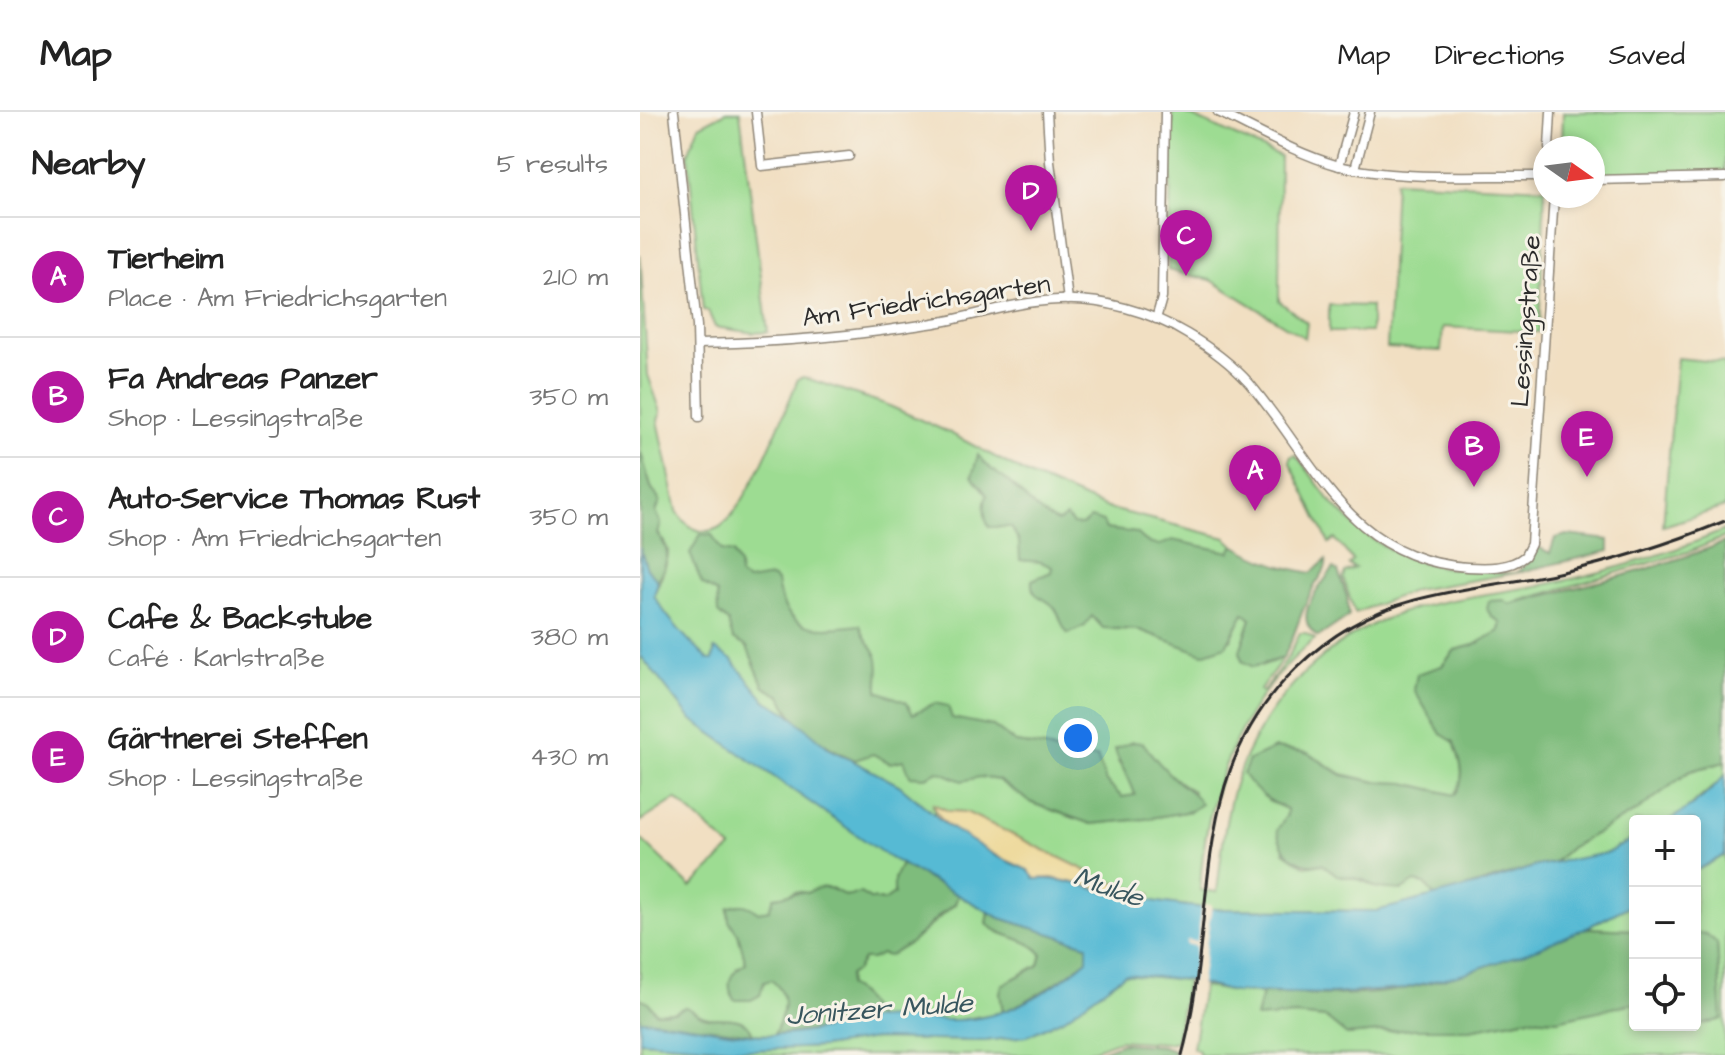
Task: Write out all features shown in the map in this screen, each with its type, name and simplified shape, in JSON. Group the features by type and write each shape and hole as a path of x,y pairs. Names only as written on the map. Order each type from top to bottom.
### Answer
{"street":[{"path":"674,112 698,344 699,417"},
{"path":"756,112 762,166 849,156"},
{"path":"1047,112 1050,162 1068,300"},
{"path":"1156,319 1162,298 1165,112"},
{"path":"1218,112 1339,166 1423,174 1533,174"},
{"path":"1339,166 1354,112"},
{"path":"1355,169 1370,112"},
{"path":"1550,136 1551,112"},
{"path":"1605,180 1725,177"},
{"name":"Lessingstraße","path":"1531,544 1553,208"},
{"name":"Am Friedrichsgarten","path":"698,344 857,334 944,321 1031,303 1068,300 1110,305 1156,319 1196,340 1247,381 1333,497 1356,521 1389,545 1437,564 1487,567 1520,560 1527,555 1531,544"}],"green space":[{"path":"726,112 740,112 768,332 715,327 708,311 703,310 688,154 699,126"},
{"path":"1173,112 1182,112 1280,156 1279,301 1307,323 1305,338 1211,280 1168,270"},
{"path":"1563,112 1725,112 1725,174 1634,175 1623,172 1605,176 1605,136 1562,136"},
{"path":"1395,181 1533,187 1533,208 1544,208 1539,332 1443,327 1441,351 1387,348"},
{"path":"640,254 648,375 661,412 658,420 677,511 684,521 700,531 718,528 740,503 764,460 798,379 803,377 885,404 950,433 1029,475 1107,508 1226,538 1234,545 1230,553 1114,629 1140,630 1166,640 1231,640 1243,613 1251,619 1240,651 1261,666 1283,658 1260,690 1263,692 1289,656 1300,633 1315,639 1289,663 1266,691 1247,720 1218,785 1203,854 1200,890 1217,892 1225,829 1241,767 1271,712 1290,688 1336,647 1362,630 1420,607 1584,576 1665,553 1725,530 1725,537 1691,551 1509,604 1503,600 1487,609 1492,617 1501,622 1499,631 1474,645 1455,650 1442,666 1418,674 1433,721 1454,742 1459,756 1462,775 1455,795 1405,783 1377,782 1342,774 1308,753 1275,748 1268,801 1287,809 1284,852 1305,866 1322,864 1377,888 1414,882 1425,884 1435,897 1376,911 1215,909 1148,901 1151,894 1087,875 1087,871 966,812 933,806 936,816 899,785 830,749 788,713 765,700 714,650 713,660 709,660 679,630 654,596 668,551 658,533 661,523 656,512 660,500 651,487 640,450","holes":["993,726 1016,743 1045,747 1069,757 1097,757 1106,782 1122,797 1135,796 1132,782 1118,762 1143,743 1165,770 1193,791 1191,811 1091,824 1032,803 998,780 980,777"]},
{"path":"1329,305 1371,306 1371,332 1329,332"},
{"path":"1677,358 1725,363 1725,507 1663,526"},
{"path":"640,450 651,487 660,501 656,512 661,523 658,533 667,557 658,581 647,569 640,548"},
{"path":"978,455 1039,511 1058,522 1066,517 1073,524 1082,525 1091,518 1103,522 1106,529 1137,533 1153,544 1172,540 1230,552 1234,545 1271,563 1311,573 1326,560 1283,658 1253,667 1242,661 1240,651 1251,619 1244,613 1226,646 1203,654 1140,630 1103,628 1092,616 1085,626 1068,634 1053,605 1037,595 1032,587 1032,580 1051,572 1052,567 1041,562 1020,560 1019,541 1011,527 989,527 987,524 987,495 972,476"},
{"path":"1295,455 1333,504 1353,524 1394,552 1438,566 1516,573 1415,590 1355,613 1343,578 1345,572 1355,568 1349,565 1353,560 1335,539 1329,543 1290,463 1290,457"},
{"path":"701,534 712,535 722,551 733,553 740,576 748,581 771,577 777,581 781,599 795,620 817,628 860,625 878,660 878,691 906,702 913,714 935,703 948,706 952,718 993,726 1016,743 1045,747 1069,757 1097,757 1106,782 1122,797 1135,795 1115,749 1132,742 1143,743 1201,804 1191,811 1091,824 1032,803 998,780 980,777 962,781 938,771 926,777 910,776 904,760 890,763 873,754 855,760 833,749 802,726 781,696 764,687 747,647 733,639 728,622 718,613 717,593 702,584 690,553"},
{"path":"1567,535 1609,540 1609,551 1516,573 1528,563 1538,547 1550,553 1555,538"},
{"path":"1725,542 1725,762 1690,771 1637,811 1571,847 1551,865 1536,866 1435,897 1425,884 1415,882 1402,890 1377,888 1364,880 1337,875 1322,864 1298,861 1282,846 1277,830 1287,815 1287,809 1267,799 1243,774 1249,760 1275,748 1308,753 1342,775 1377,782 1405,783 1455,795 1462,775 1461,763 1454,742 1441,734 1414,690 1417,674 1442,666 1455,650 1474,645 1499,631 1501,622 1492,617 1487,609 1489,601 1503,600 1510,604 1672,561"},
{"path":"1333,568 1338,571 1347,597 1349,616 1318,637 1310,629 1307,612"},
{"path":"640,655 691,719 901,864 894,879 894,894 884,901 870,899 860,893 845,896 832,888 807,893 796,891 775,897 769,910 758,913 744,905 728,908 729,921 738,934 746,963 737,968 764,982 771,979 782,992 784,1005 774,1035 753,1034 740,1021 703,1017 685,1007 675,1012 656,1013 648,1002 640,998 640,838 691,887 731,848 676,799 640,822"},
{"path":"1725,762 1725,775 1720,781 1678,815 1630,815 1637,811 1690,771"},
{"path":"1629,815 1629,841 1607,853 1551,865 1571,847"},
{"path":"1725,855 1725,1055 1199,1055 1199,1051 1193,1048 1203,986 1233,992 1262,993 1256,1018 1295,1015 1326,1018 1347,1035 1413,1029 1470,1029 1529,1018 1557,1020 1629,1004 1629,1031 1701,1031 1701,1025 1722,1019 1717,943 1701,934 1701,868"},
{"path":"901,864 958,895 955,904 912,942 889,956 881,954 872,959 863,959 857,970 849,975 848,986 860,994 877,1018 820,1030 774,1035 784,1006 778,986 771,980 764,982 760,995 751,1000 734,1000 731,978 746,963 738,934 729,921 728,908 744,905 758,912 769,910 774,897 822,888 845,896 860,893 870,899 884,901 894,894 894,879"},
{"path":"958,895 989,912 987,924 993,929 1037,948 1042,954 1039,965 1002,985 1003,1012 953,1021 877,1018 860,994 848,986 849,975 857,970 863,959 912,942 955,904"},
{"path":"1629,906 1629,930 1586,928"},
{"path":"989,912 1087,945 1087,960 1047,989 1003,1012 1002,985 1039,965 1042,954 1030,944 993,929 987,924"},
{"path":"1586,928 1629,930 1629,1004 1557,1020 1529,1018 1470,1029 1413,1029 1347,1035 1326,1018 1295,1015 1256,1018 1262,993 1315,995 1387,992 1450,977"},
{"path":"1701,934 1717,943 1722,1019 1701,1025"},
{"path":"1125,974 1187,980 1176,1041 1119,1040 1079,1055 640,1055 640,1041 753,1050 823,1047 874,1039 984,1041 1027,1036 1065,1018"},
{"path":"640,998 648,1002 656,1013 675,1012 685,1007 705,1017 740,1021 753,1034 640,1020"},
{"path":"1122,1043 1174,1050 1173,1055 1092,1055"}],"sand":[{"path":"933,804 949,811 966,812 1087,871 1088,875 1151,894 1148,901 1052,878 1035,879 1022,868 960,835 943,821"}],"water":[{"path":"640,548 647,569 658,581 654,596 679,630 709,660 713,660 715,649 732,660 765,700 788,713 830,749 899,785 948,826 996,856 1028,870 1035,879 1065,881 1141,899 1215,909 1376,911 1488,882 1536,866 1607,853 1629,841 1629,906 1528,952 1402,989 1332,994 1233,992 1187,980 1125,974 1065,1018 1027,1036 984,1041 874,1039 823,1047 753,1050 640,1041 640,1020 774,1035 813,1031 877,1018 950,1020 989,1016 1024,1003 1057,983 1087,960 1087,945 1000,918 890,858 691,719 640,655"},
{"path":"1725,775 1725,855 1701,868 1701,815 1678,815"}],"pier":[{"path":"1202,904 1212,905 1200,989 1191,986 1196,946 1186,944 1187,940 1197,942"}],"railway":[{"path":"1182,1055 1195,988 1211,852 1225,786 1253,722 1296,668 1322,646 1382,611 1469,588 1601,563 1725,521"}],"place":[{"name":"Cafe & Backstube","path":"1031,231"},
{"name":"Auto-Service Thomas Rust","path":"1186,276"},
{"name":"Gärtnerei Steffen","path":"1587,477"},
{"name":"Fa Andreas Panzer","path":"1474,487"},
{"name":"Tierheim","path":"1255,511"}],"water label":[{"name":"Mulde","path":"1109,886"},
{"name":"Jonitzer Mulde","path":"879,1008"}]}
